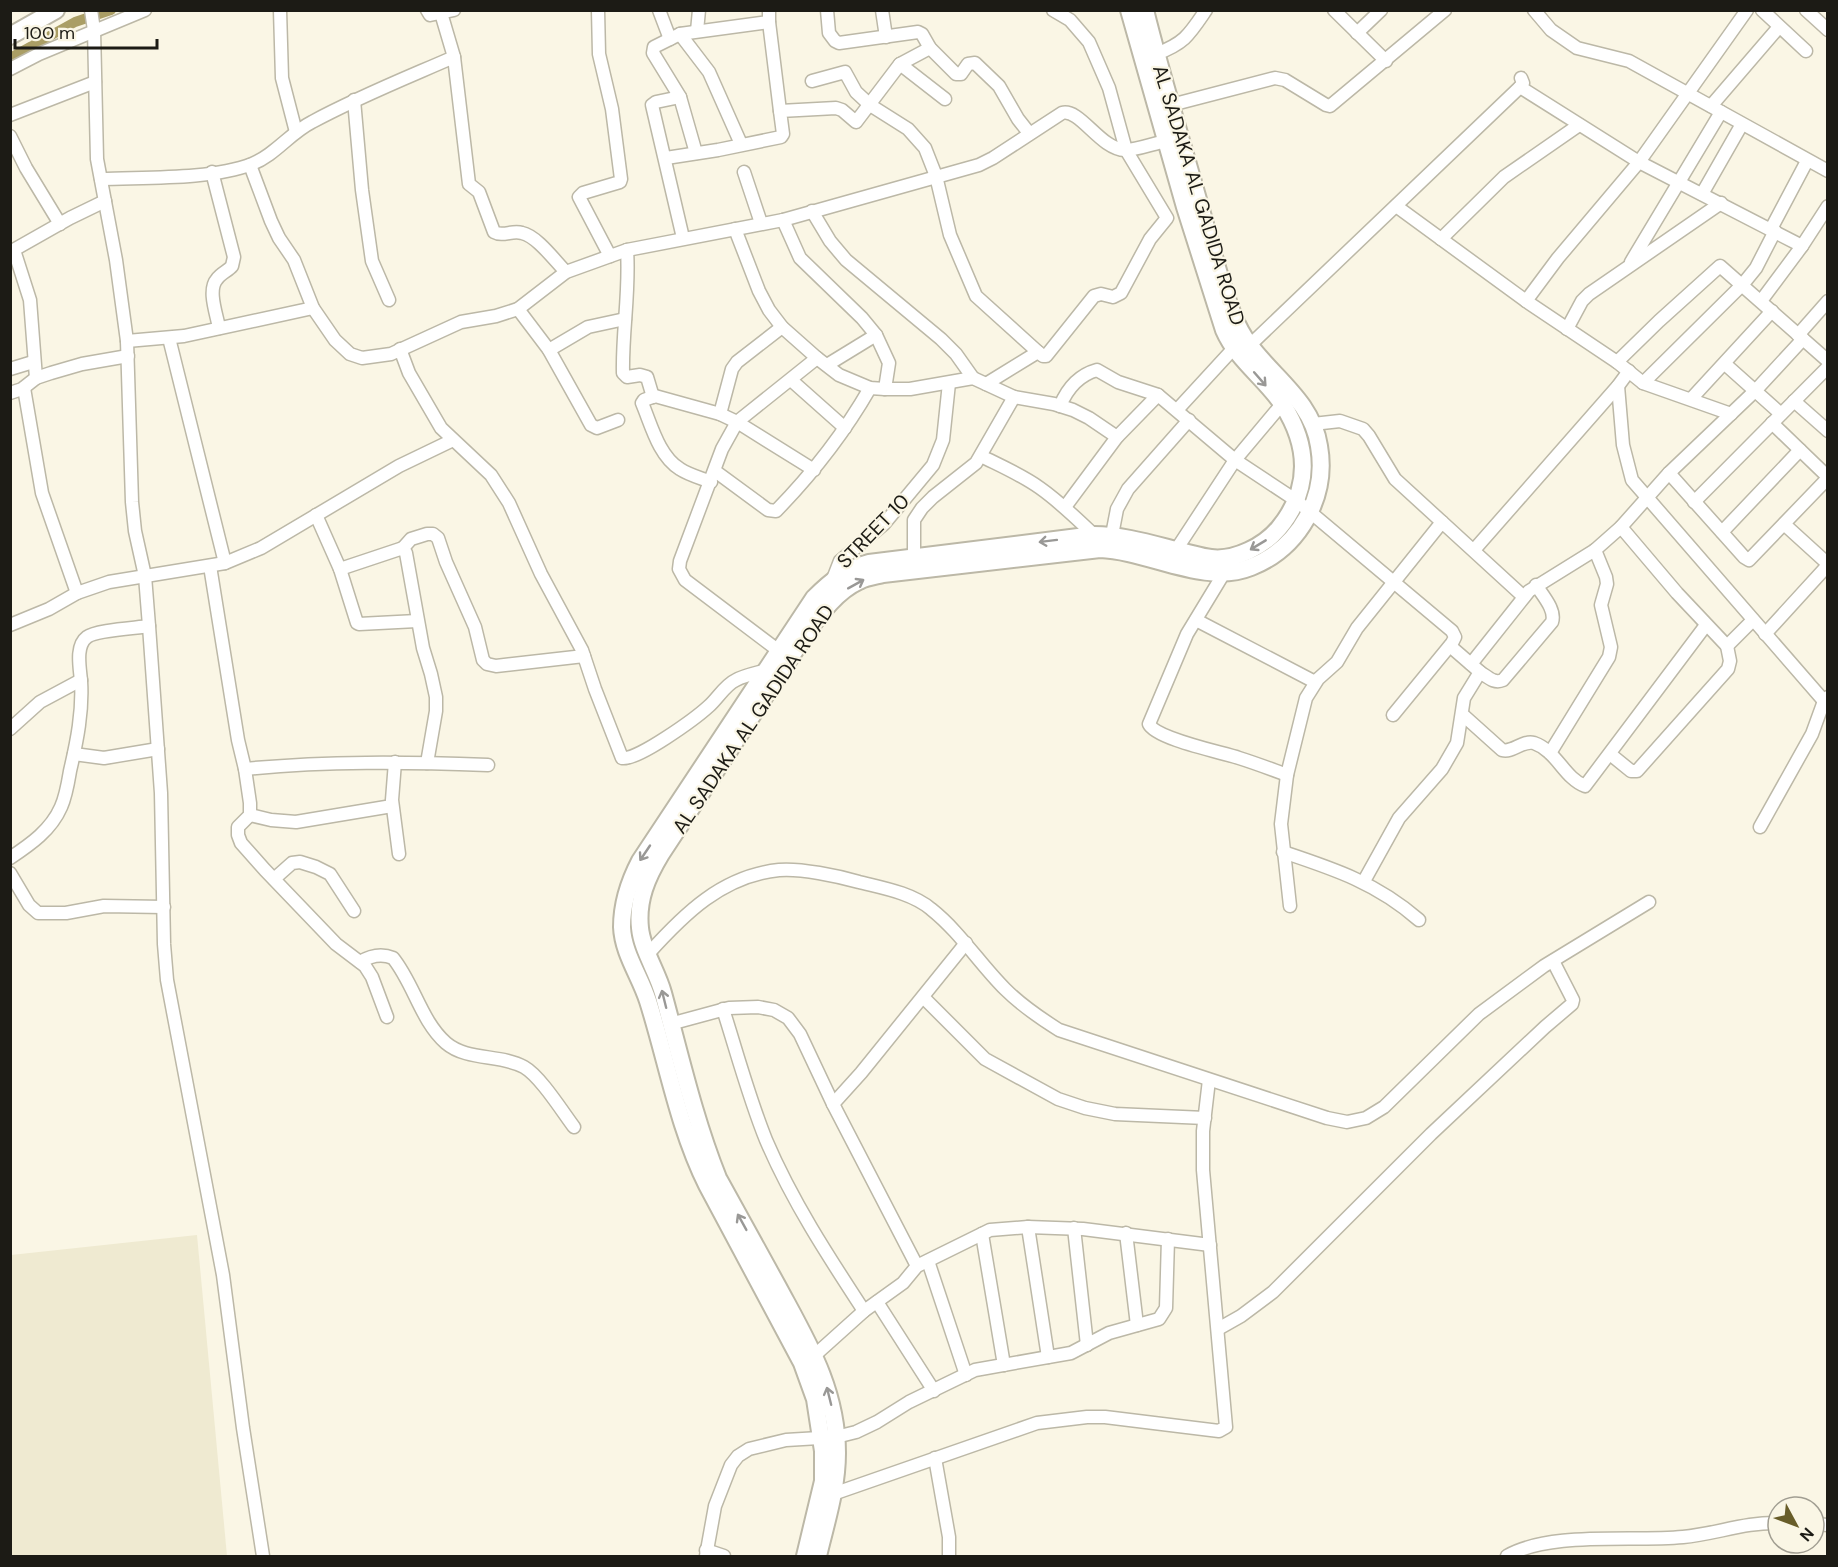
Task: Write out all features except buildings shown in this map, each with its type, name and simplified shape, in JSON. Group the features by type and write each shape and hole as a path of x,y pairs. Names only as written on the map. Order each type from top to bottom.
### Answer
{"street":[{"path":"10,36 56,10"},
{"path":"10,69 39,54 92,20 145,10"},
{"path":"280,10 282,78 296,132"},
{"path":"427,10 430,15 454,10"},
{"path":"598,10 599,54 612,110 621,179 620,182 583,193 579,197 609,256"},
{"path":"659,10 675,36 709,72 741,144"},
{"path":"697,30 699,10"},
{"path":"827,10 829,33 835,41 918,32 922,34 930,48 956,74 960,74 968,64 975,63 999,86 1029,133"},
{"path":"882,10 886,37"},
{"path":"1053,10 1070,20 1089,42 1109,88 1126,150 1167,218"},
{"name":"AL SADAKA AL GADIDA ROAD","path":"663,1026 647,998 624,945 623,910 632,877 640,861 767,670 784,655 841,593 860,580 883,574 1100,549 1214,568 1251,567 1270,558 1286,545 1310,513 1318,491 1321,468 1319,446 1313,424 1306,410 1288,399 1224,330 1206,253 1173,139 1129,10"},
{"name":"AL SADAKA AL GADIDA ROAD","path":"1145,10 1171,105 1173,139 1185,207 1206,253"},
{"path":"1156,54 1175,47 1185,39 1206,10"},
{"path":"1334,10 1386,61"},
{"path":"1357,33 1381,10"},
{"path":"1171,105 1275,78 1285,80 1330,106 1445,10"},
{"path":"1534,10 1551,30 1577,48 1629,61 1827,171"},
{"path":"1526,301 1558,258 1639,162 1747,10"},
{"path":"1762,10 1806,51"},
{"path":"1806,10 1827,30"},
{"path":"441,13 454,57 469,184 479,192 494,232 529,235 566,272"},
{"path":"666,158 696,153 781,137 783,134 769,16 675,36 655,46 652,51 680,96 696,153"},
{"path":"92,20 97,159 116,260 127,341 132,502 135,531 145,576 162,793 164,944 170,1004 223,1275 243,1428 264,1557"},
{"path":"1629,266 1679,182 1716,109 1779,27"},
{"path":"780,111 836,108 842,110 856,122 900,64 930,48"},
{"path":"101,179 199,175 250,165 263,159 309,123 354,100 454,57"},
{"path":"900,64 945,99"},
{"path":"812,81 845,72 856,92 870,105 917,137 926,148 936,176 950,235 975,296 1043,356 1046,356 1094,296 1101,294 1113,297 1121,293 1150,239 1167,218 1185,207"},
{"path":"10,115 95,82"},
{"path":"1177,410 1396,206 1520,82 1579,125 1639,162 1802,246"},
{"path":"680,96 652,105 683,238"},
{"path":"354,100 370,251 378,280 389,300"},
{"path":"250,165 271,221 300,271 313,308 323,324 350,354 362,358 379,357 400,350 461,322 496,316 518,309 566,272 627,250 783,220 980,165 1029,133 1067,112 1075,115 1107,144 1126,150 1173,139"},
{"path":"1702,194 1742,124"},
{"path":"1441,240 1504,177 1579,125"},
{"path":"10,136 26,168 60,224"},
{"path":"1643,383 1743,284 1767,250 1773,230 1807,161"},
{"path":"212,172 234,257 232,266 219,276 214,284 213,293 219,328"},
{"path":"744,172 761,224"},
{"path":"36,378 30,300 12,251 105,201"},
{"path":"1567,329 1586,297 1721,203"},
{"path":"1396,206 1526,301 1617,362 1643,383 1731,414"},
{"path":"1761,301 1802,246 1827,206"},
{"path":"812,211 837,251 941,339 956,354 972,378 1014,397 1060,406 1089,418 1117,437"},
{"path":"783,220 800,258 862,318 876,335 889,363 885,389"},
{"path":"735,229 759,291 769,310 782,327 822,362 856,383 870,388 910,389 972,378"},
{"path":"627,250 629,277 622,344 623,373 627,377 640,375 647,377 652,397"},
{"path":"1617,362 1718,267 1723,267 1743,284 1827,361"},
{"path":"1364,882 1399,818 1442,770 1457,743 1464,698 1476,668 1524,597 1536,585 1595,550 1621,527 1669,473 1756,390 1827,301"},
{"path":"127,341 170,338 313,308"},
{"path":"518,309 549,350 591,425 597,428 618,420"},
{"path":"1691,399 1772,311"},
{"path":"549,350 588,327 625,319"},
{"path":"720,414 736,362 782,327"},
{"path":"784,655 685,580 679,569 680,561 722,450 737,422 791,380 876,335"},
{"path":"170,338 225,563"},
{"path":"400,350 409,373 441,428 490,475 509,503 541,574 584,656 594,689 622,758 640,753 681,729 708,707 735,680 767,670"},
{"path":"986,384 1038,352"},
{"path":"10,393 24,388 36,378 82,364 128,356"},
{"path":"10,369 33,362"},
{"path":"1669,473 1749,560 1827,478 1800,450 1756,390 1725,364"},
{"path":"1694,502 1827,367"},
{"path":"1060,406 1067,390 1072,385 1090,372 1097,370 1118,382 1158,395 1235,460 1297,501 1452,631 1455,637 1450,646 1393,715"},
{"path":"1474,550 1629,371"},
{"path":"791,380 845,428"},
{"name":"STREET 10","path":"833,579 840,561 884,524 933,465 943,441 949,383"},
{"path":"1618,386 1626,463 1632,480 1825,704 1812,734 1760,827"},
{"path":"24,388 42,493 77,593"},
{"path":"814,470 737,422 720,414 652,397 644,400 642,404 661,448 677,467 713,477 768,510 776,511 814,470 845,428 870,388"},
{"path":"1065,507 1117,437 1158,395"},
{"path":"914,557 914,520 933,497 969,470 981,456 1014,397"},
{"path":"1176,550 1235,460 1288,399"},
{"name":"AL SADAKA AL GADIDA ROAD","path":"1214,568 1229,557 1263,543 1277,531 1297,501 1302,477 1302,453 1288,399"},
{"path":"1794,401 1827,431"},
{"path":"1112,535 1117,509 1128,489 1189,420"},
{"path":"1313,424 1340,421 1363,429 1395,479 1524,597"},
{"path":"10,625 49,609 77,593 109,582 225,563 261,548 399,466 453,440"},
{"path":"1722,532 1800,450"},
{"path":"981,456 1025,477 1065,507 1094,535"},
{"path":"316,515 340,568 357,623 417,621"},
{"path":"1290,906 1281,824 1287,775 1306,698 1315,682 1337,662 1357,628 1393,581 1442,522"},
{"path":"1765,634 1827,565 1784,524"},
{"path":"1610,754 1631,771 1637,771 1728,669 1731,661 1727,646 1621,527"},
{"path":"340,568 356,565 403,548 411,539 433,534 438,538 446,562 475,627 483,660 487,664 496,666 584,656"},
{"name":"AL SADAKA AL GADIDA ROAD","path":"818,1557 833,1494 837,1466 815,1400 809,1359 700,1171 689,1141 663,1026 662,991 640,930 639,910 650,871 784,655 814,598 833,579 859,566 1094,535 1112,535 1176,550 1214,568"},
{"path":"403,548 408,560 417,621 436,697 436,711 427,763"},
{"path":"1550,753 1609,657 1611,647 1601,605 1607,584 1595,550"},
{"path":"210,566 250,803 250,815 238,827 241,843 336,944 366,966 387,1017"},
{"path":"1214,568 1196,620 1187,634 1150,718 1151,728 1193,746 1237,757 1287,775"},
{"path":"1450,646 1493,681 1503,680 1552,622 1554,616 1552,610 1536,585"},
{"path":"1196,620 1315,682"},
{"path":"1727,646 1753,620"},
{"path":"1463,715 1502,750 1507,751 1528,742 1550,753 1576,782 1585,786 1706,625"},
{"path":"10,858 35,841 62,806 82,707 79,659 86,637 96,632 149,626"},
{"path":"10,729 40,702 81,680"},
{"path":"74,753 104,758 158,749"},
{"path":"245,769 294,764 395,762 488,765"},
{"path":"395,762 392,806 399,854"},
{"path":"250,815 296,822 392,806"},
{"path":"1283,852 1364,882 1384,893 1419,920"},
{"path":"274,879 292,863 300,862 316,867 330,874 354,911"},
{"path":"635,968 695,906 720,889 751,877 780,870 832,875 892,890 930,907 966,943 1004,988 1031,1012 1059,1030 1327,1119 1347,1122 1366,1118 1384,1107 1479,1014 1553,961 1648,902"},
{"path":"10,873 29,905 38,913 66,912 104,906 164,907"},
{"path":"833,1104 924,998 966,943"},
{"path":"360,963 379,955 393,958 436,1033 448,1045 525,1068 574,1127"},
{"path":"1218,1329 1241,1316 1273,1292 1439,1126 1572,1004 1573,1000 1553,961"},
{"path":"924,998 985,1059 1058,1099 1084,1108 1115,1114 1205,1118"},
{"path":"663,1026 723,1010 758,1006 774,1010 788,1018 800,1034 833,1104 922,1264 966,1375"},
{"path":"723,1010 750,1098 767,1141 795,1200 817,1239 864,1311"},
{"path":"833,1494 1037,1423 1087,1417 1223,1430 1227,1425 1203,1170 1209,1080"},
{"path":"809,1359 864,1311 903,1283 922,1264 990,1230 1028,1227 1074,1228 1210,1245"},
{"path":"1028,1227 1048,1357"},
{"path":"1074,1228 1087,1344"},
{"path":"1126,1233 1137,1326"},
{"path":"982,1234 1004,1365"},
{"path":"724,1557 706,1553 716,1506 731,1465 738,1456 764,1444 856,1432 909,1402 975,1370 1071,1353 1109,1333 1159,1319 1166,1308 1168,1239"},
{"path":"876,1302 934,1391"},
{"name":"AL SADAKA AL GADIDA ROAD","path":"805,1557 829,1437"},
{"path":"935,1458 949,1538 949,1557"},
{"path":"1506,1557 1546,1542 1683,1537 1766,1524"}],"shaded area":[{"path":"197,1235 227,1556 11,1556 11,1255"}],"waterway":[{"path":"10,58 75,22 111,10"}]}
